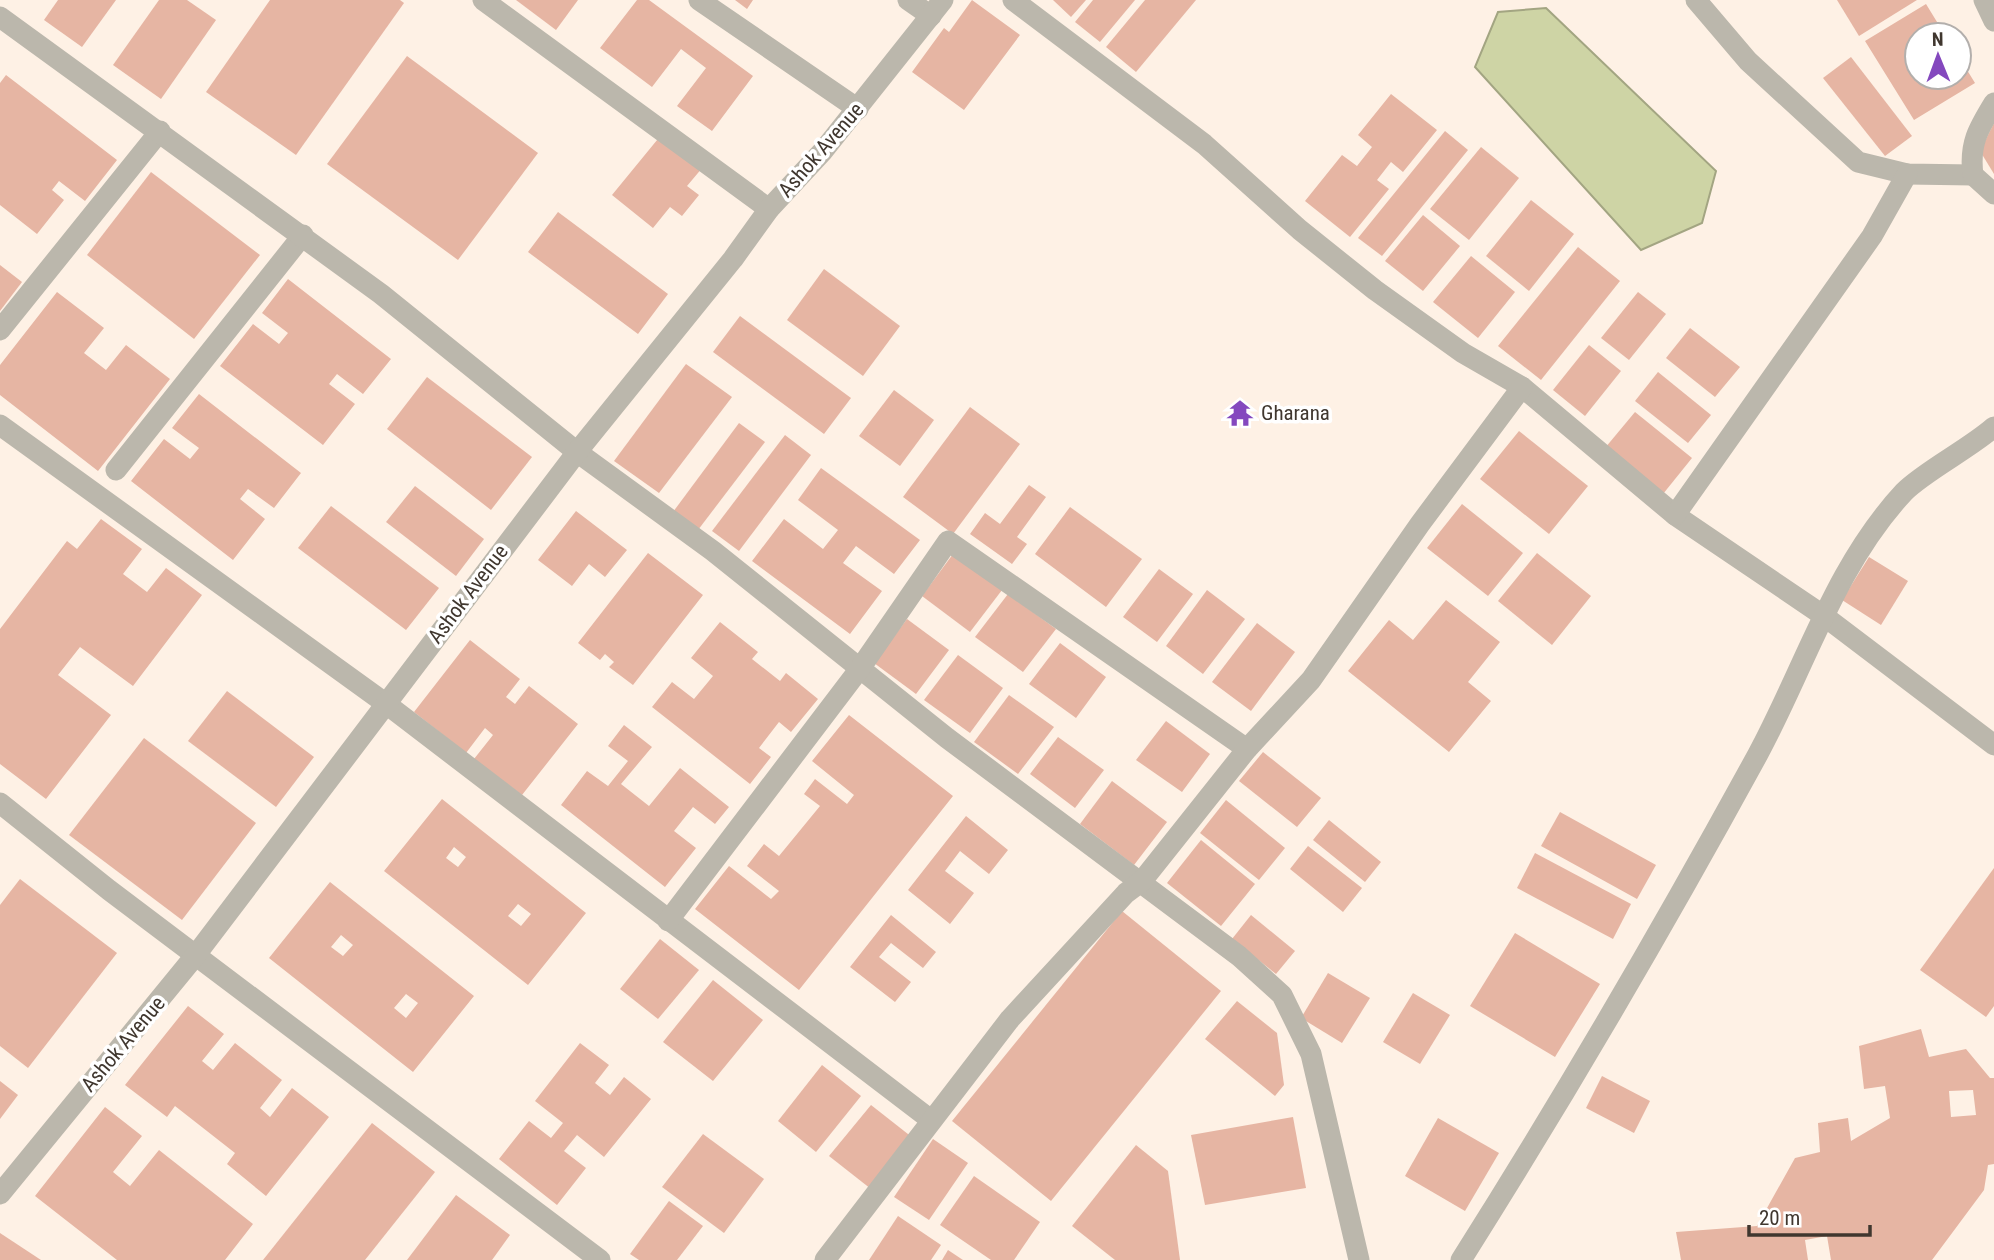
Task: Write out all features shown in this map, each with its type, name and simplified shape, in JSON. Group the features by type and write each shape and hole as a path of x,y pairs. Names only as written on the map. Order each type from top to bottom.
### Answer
{"street":[{"path":"483,0 769,209"},
{"path":"699,0 858,109"},
{"path":"908,0 937,8"},
{"path":"1013,0 1204,144 1300,230 1375,290 1463,353 1522,387 1675,515 1824,616 1994,745"},
{"path":"1696,0 1748,61 1858,162 1907,174 1973,175"},
{"path":"1983,0 1994,21"},
{"name":"Ashok Avenue","path":"0,1194 195,956 577,452 733,259 769,209 858,109 937,8"},
{"path":"0,17 381,294 577,452 713,551 947,738 1239,956 1282,995 1311,1054 1359,1260"},
{"path":"1994,103 1975,133 1970,153 1973,175 1994,194"},
{"path":"0,330 160,131"},
{"path":"1675,515 1872,236 1907,174"},
{"path":"116,470 303,235"},
{"path":"825,1260 1010,1019 1126,892 1142,881 1247,749 1311,680 1420,524 1522,387"},
{"path":"0,425 385,703 931,1120"},
{"path":"1461,1260 1546,1125 1676,904 1760,750 1824,616 1867,541 1906,490 1994,427"},
{"path":"668,921 861,667 948,541 1247,749"},
{"path":"0,803 195,956 600,1260"}],"shaded area":[{"path":"1546,8 1716,171 1702,223 1641,250 1475,67 1498,12"}],"building":[{"path":"58,0 116,0 82,47 44,20"},
{"path":"159,0 187,0 216,20 161,99 113,65"},
{"path":"270,0 400,0 404,3 296,155 206,92"},
{"path":"516,0 578,0 556,30"},
{"path":"637,0 649,0 753,76 712,131 677,106 706,68 681,49 652,87 600,48"},
{"path":"735,0 753,0 747,9"},
{"path":"972,0 1020,35 964,110 912,72 944,28 949,32"},
{"path":"1053,0 1086,0 1071,17"},
{"path":"1093,0 1135,0 1100,42 1075,22"},
{"path":"1145,0 1196,0 1136,72 1106,47"},
{"path":"1837,0 1917,0 1859,36"},
{"path":"1926,4 1936,21 1903,21 1903,91 1962,91 1914,120 1865,41"},
{"path":"407,56 538,153 458,260 327,164"},
{"path":"1851,57 1912,136 1885,156 1823,78"},
{"path":"6,75 117,160 85,201 59,181 52,190 64,200 37,234 0,205 0,83"},
{"path":"1391,94 1437,130 1403,172 1391,162 1377,180 1389,189 1350,237 1305,201 1342,155 1357,166 1372,147 1358,135"},
{"path":"1994,123 1994,174 1980,151"},
{"path":"1445,131 1468,150 1382,256 1358,238"},
{"path":"662,134 703,167 687,186 699,195 682,216 670,207 653,228 612,195"},
{"path":"1481,147 1519,178 1469,240 1430,209"},
{"path":"151,172 260,255 194,339 87,255"},
{"path":"1531,200 1574,234 1529,291 1486,256"},
{"path":"558,212 668,294 638,334 528,252"},
{"path":"1423,215 1460,246 1423,291 1385,261"},
{"path":"1578,247 1620,281 1541,380 1498,346"},
{"path":"1471,256 1515,292 1478,338 1433,302"},
{"path":"0,265 22,282 0,311"},
{"path":"824,269 900,326 863,376 787,320"},
{"path":"288,279 391,359 363,394 337,374 329,384 355,404 323,445 220,366 253,324 279,344 288,333 262,313"},
{"path":"57,292 104,328 84,353 106,370 126,345 170,379 98,471 0,395 0,365"},
{"path":"1638,292 1666,314 1629,360 1601,338"},
{"path":"740,316 851,398 824,434 713,352"},
{"path":"1690,328 1740,367 1715,397 1666,358"},
{"path":"1589,345 1621,371 1585,416 1553,390"},
{"path":"686,364 732,397 659,493 614,461"},
{"path":"1658,372 1711,415 1688,443 1635,401"},
{"path":"427,377 532,457 491,510 387,429"},
{"path":"894,390 934,420 900,466 859,436"},
{"path":"199,394 301,473 274,508 248,489 240,499 265,519 233,560 131,481 164,439 190,459 199,448 172,428"},
{"path":"970,407 1020,444 953,534 903,497"},
{"path":"1635,412 1692,458 1663,494 1605,448"},
{"path":"739,423 765,442 698,530 673,512"},
{"path":"1519,431 1588,486 1549,534 1480,479"},
{"path":"785,435 811,455 739,551 712,531"},
{"path":"821,468 920,540 894,574 856,546 843,563 882,591 850,634 752,561 784,519 823,549 838,530 798,500"},
{"path":"1029,485 1046,497 1017,537 1027,544 1012,564 970,534 985,513 1000,524"},
{"path":"415,486 484,539 456,576 386,522"},
{"path":"1462,504 1523,553 1488,596 1427,548"},
{"path":"331,506 439,588 406,630 298,548"},
{"path":"1070,507 1142,559 1106,607 1035,554"},
{"path":"576,511 627,550 605,577 589,564 572,586 538,560"},
{"path":"101,519 142,549 123,574 147,592 166,568 202,595 133,686 80,647 58,675 111,715 46,799 0,764 0,629 67,541 77,549"},
{"path":"648,553 703,595 633,685 609,667 614,662 605,654 600,660 578,643"},
{"path":"1537,553 1591,596 1552,645 1498,601"},
{"path":"953,554 1002,590 970,632 922,596"},
{"path":"1869,557 1908,581 1881,625 1842,600"},
{"path":"1159,569 1193,594 1157,642 1123,617"},
{"path":"1207,590 1245,619 1203,674 1166,646"},
{"path":"1008,594 1056,629 1023,672 975,637"},
{"path":"1446,600 1500,642 1468,682 1491,701 1449,752 1348,671 1389,620 1413,640"},
{"path":"907,619 949,650 916,694 874,663"},
{"path":"720,622 758,652 752,659 780,681 786,673 818,699 791,732 779,722 759,748 771,757 750,784 652,707 672,682 694,699 713,676 691,658"},
{"path":"1257,623 1295,652 1251,711 1212,682"},
{"path":"470,640 520,679 506,697 515,704 529,686 578,724 522,795 474,759 493,735 485,728 466,753 414,712"},
{"path":"1060,643 1106,677 1076,718 1029,684"},
{"path":"958,655 1003,688 970,733 924,700"},
{"path":"227,691 314,757 276,807 188,741"},
{"path":"1009,695 1054,727 1018,774 974,742"},
{"path":"849,715 953,796 799,990 695,909 729,866 771,899 779,891 747,866 764,844 779,856 820,806 804,794 815,779 847,804 854,795 812,761"},
{"path":"1166,721 1210,754 1182,792 1136,760"},
{"path":"624,725 652,747 621,784 649,806 680,768 729,807 715,824 693,807 674,831 696,848 665,887 561,805 587,771 608,786 628,761 608,746"},
{"path":"1058,737 1104,770 1075,808 1030,774"},
{"path":"144,738 256,823 182,920 69,835"},
{"path":"1263,752 1321,798 1297,827 1239,781"},
{"path":"1112,781 1167,822 1134,865 1080,824"},
{"path":"442,799 586,913 528,985 384,871","holes":["454,847 466,857 458,867 446,858","518,904 531,914 521,926 508,916"]},
{"path":"1226,800 1285,848 1259,880 1200,833"},
{"path":"1560,812 1656,865 1637,899 1541,846"},
{"path":"966,816 1008,850 989,874 960,851 945,871 974,893 950,924 908,890"},
{"path":"1329,820 1381,862 1365,882 1313,840"},
{"path":"1201,840 1255,884 1221,926 1167,883"},
{"path":"1308,846 1362,888 1343,912 1290,869"},
{"path":"1535,853 1631,904 1613,939 1517,888"},
{"path":"1994,868 1994,1006 1986,1017 1920,970"},
{"path":"20,879 117,953 28,1068 0,1046 0,905"},
{"path":"330,882 474,996 413,1072 269,958","holes":["341,935 353,945 343,956 331,947","406,994 418,1003 406,1018 394,1008"]},
{"path":"1122,911 1221,991 1051,1201 952,1121"},
{"path":"891,915 936,952 923,968 891,943 879,957 911,982 895,1002 850,967"},
{"path":"1251,915 1295,951 1276,974 1232,939"},
{"path":"1515,933 1600,984 1555,1057 1470,1006"},
{"path":"660,939 699,970 658,1019 620,989"},
{"path":"1328,973 1370,998 1342,1043 1301,1018"},
{"path":"713,980 763,1020 713,1081 663,1042"},
{"path":"1413,993 1450,1015 1420,1064 1383,1042"},
{"path":"1237,1001 1277,1033 1284,1085 1275,1096 1205,1039"},
{"path":"188,1006 224,1034 202,1061 213,1070 235,1043 282,1080 260,1108 270,1117 292,1088 329,1117 266,1196 227,1164 235,1153 175,1106 167,1117 125,1085"},
{"path":"1921,1029 1929,1057 1966,1049 1990,1078 1994,1078 1994,1164 1988,1165 1984,1190 1932,1260 1831,1260 1827,1236 1805,1240 1808,1260 1681,1260 1676,1232 1757,1226 1795,1158 1820,1152 1818,1123 1848,1118 1851,1141 1890,1118 1885,1086 1864,1089 1859,1046","holes":["1973,1090 1976,1115 1951,1117 1949,1091"]},
{"path":"580,1043 609,1065 595,1083 610,1095 624,1077 651,1099 604,1157 577,1135 564,1151 586,1168 557,1205 499,1159 529,1121 551,1138 563,1123 535,1101"},
{"path":"822,1065 861,1096 816,1152 778,1121"},
{"path":"1602,1076 1650,1101 1634,1133 1586,1108"},
{"path":"0,1081 18,1095 0,1119"},
{"path":"871,1105 913,1138 871,1189 829,1156"},
{"path":"105,1107 142,1136 113,1172 130,1186 159,1150 253,1224 225,1260 117,1260 35,1196"},
{"path":"1293,1117 1306,1188 1205,1205 1191,1135"},
{"path":"1438,1118 1499,1153 1465,1211 1405,1176"},
{"path":"372,1123 435,1172 365,1260 263,1260"},
{"path":"703,1134 764,1179 724,1233 662,1187"},
{"path":"933,1139 968,1163 929,1220 894,1197"},
{"path":"1136,1145 1168,1171 1180,1260 1115,1260 1072,1226"},
{"path":"974,1176 1040,1222 1014,1260 991,1260 940,1225"},
{"path":"456,1195 510,1235 492,1260 407,1260"},
{"path":"669,1201 703,1226 677,1260 639,1260 630,1254"},
{"path":"898,1216 941,1245 931,1260 869,1260"},
{"path":"0,1233 41,1260 0,1260"},
{"path":"948,1250 963,1260 942,1260"}],"place":[{"name":"Gharana","path":"1240,413"}]}
